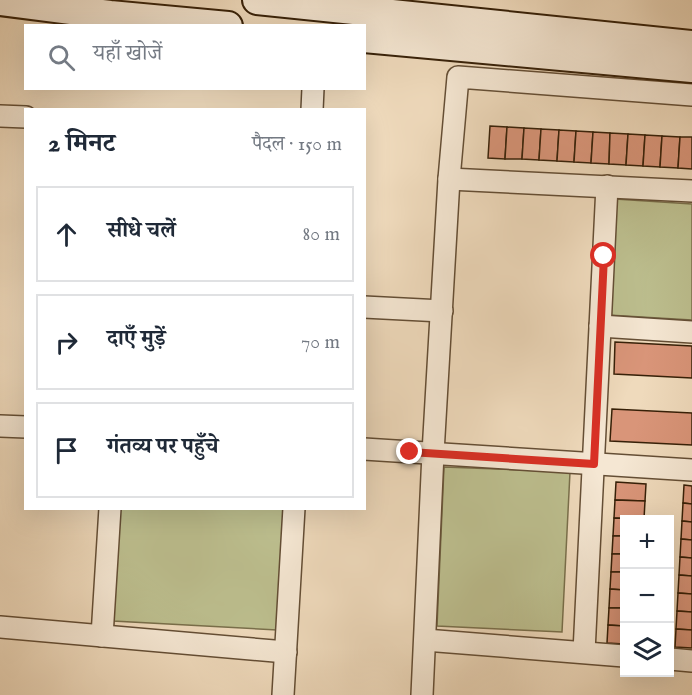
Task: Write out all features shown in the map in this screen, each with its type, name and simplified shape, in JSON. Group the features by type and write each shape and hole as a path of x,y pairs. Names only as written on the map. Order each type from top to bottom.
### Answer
{"main road":[{"path":"257,0 692,45"},
{"path":"0,1 207,24"},
{"path":"366,38 692,68"}],"street":[{"path":"422,695 433,453 449,179 458,77 692,95"},
{"path":"312,108 314,90"},
{"path":"0,116 24,117"},
{"path":"449,179 692,191"},
{"path":"584,652 608,186"},
{"path":"366,307 442,311"},
{"path":"600,326 692,332"},
{"path":"0,426 24,427"},
{"path":"366,449 692,470"},
{"path":"102,636 110,510"},
{"path":"283,695 294,510"},
{"path":"0,627 286,652"},
{"path":"424,640 620,656"},
{"path":"674,659 692,661"}],"green space":[{"path":"615,199 692,204 692,320 608,315"},
{"path":"444,467 570,472 562,632 437,626"},
{"path":"120,510 285,510 277,630 113,621"}],"building":[{"path":"490,126 507,127 505,159 488,158"},
{"path":"507,127 524,128 522,159 505,159"},
{"path":"524,128 541,129 539,160 522,159"},
{"path":"541,129 559,130 557,161 539,160"},
{"path":"559,130 576,131 574,162 557,161"},
{"path":"576,131 593,132 591,163 574,162"},
{"path":"593,132 610,133 609,164 591,163"},
{"path":"610,133 628,134 626,165 609,164"},
{"path":"628,134 645,135 643,166 626,165"},
{"path":"645,135 662,136 660,167 643,166"},
{"path":"662,136 680,137 678,168 660,167"},
{"path":"680,137 692,137 692,169 678,168"},
{"path":"615,342 692,346 692,378 614,374"},
{"path":"612,409 692,413 692,445 610,441"},
{"path":"616,482 646,484 645,501 615,500"},
{"path":"684,485 692,486 692,504 683,503"},
{"path":"615,500 645,501 644,515 620,515 620,518 614,518"},
{"path":"683,503 692,504 692,522 682,521"},
{"path":"614,518 620,518 620,536 613,536"},
{"path":"682,521 692,522 692,540 681,539"},
{"path":"613,536 620,536 620,554 612,554"},
{"path":"681,539 692,540 692,558 680,557"},
{"path":"612,554 620,554 620,572 611,572"},
{"path":"680,557 692,558 692,576 679,575"},
{"path":"611,572 620,572 620,590 610,589"},
{"path":"679,575 692,576 692,594 678,593"},
{"path":"610,589 620,590 620,608 609,608"},
{"path":"678,593 692,594 692,612 677,611"},
{"path":"609,608 620,608 620,626 608,625"},
{"path":"677,611 692,612 692,630 676,629"},
{"path":"608,625 620,626 620,644 607,643"},
{"path":"676,629 692,630 692,648 675,647"}],"route":[{"path":"410,452 594,464 604,256"}]}
